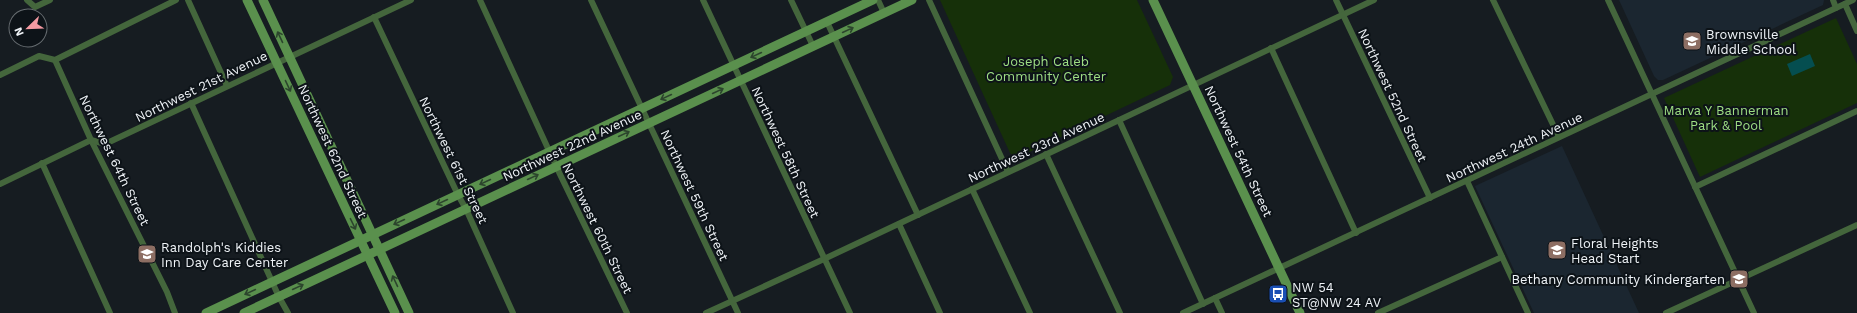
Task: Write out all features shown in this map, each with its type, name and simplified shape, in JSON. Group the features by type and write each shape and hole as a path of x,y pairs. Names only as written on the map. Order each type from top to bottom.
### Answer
{"main road":[{"name":"Northwest 62nd Street","path":"247,0 395,313"},
{"name":"Northwest 62nd Street","path":"263,0 410,313"},
{"name":"Northwest 22nd Avenue","path":"206,313 873,0"},
{"name":"Northwest 22nd Avenue","path":"244,313 912,0"},
{"name":"Northwest 54th Street","path":"1153,0 1300,313"}],"street":[{"path":"27,0 35,6 50,0"},
{"path":"0,75 39,56 55,60 176,0"},
{"path":"188,0 227,86"},
{"name":"Northwest 21st Avenue","path":"91,140 105,144 289,56 411,0"},
{"name":"Northwest 60th Street","path":"480,0 556,166 627,313"},
{"name":"Northwest 59th Street","path":"591,0 738,313"},
{"name":"Northwest 58th Street","path":"703,0 850,313"},
{"path":"791,0 813,46"},
{"path":"878,0 884,13"},
{"path":"929,0 1008,172"},
{"name":"Northwest 52nd Street","path":"1336,0 1430,198"},
{"name":"Northwest 23rd Avenue","path":"706,313 972,190 1271,48 1344,16 1374,0"},
{"path":"1493,0 1559,137"},
{"path":"1608,0 1754,313"},
{"path":"1833,0 1836,8"},
{"name":"Northwest 24th Avenue","path":"1183,313 1853,0"},
{"path":"1845,4 1857,30"},
{"name":"Northwest 61st Street","path":"374,17 466,209 513,313"},
{"path":"827,22 918,215"},
{"path":"1271,48 1356,233"},
{"name":"Northwest 64th Street","path":"55,60 91,140 167,292 175,313"},
{"path":"191,103 279,297 288,313"},
{"path":"1695,187 1857,111"},
{"path":"1119,120 1203,304"},
{"path":"0,184 91,140"},
{"path":"1046,154 1120,313"},
{"path":"42,163 110,313"},
{"path":"1467,181 1528,313"},
{"path":"972,190 1030,313"},
{"path":"899,224 940,313"},
{"path":"1666,313 1675,311 1857,225"},
{"path":"1378,313 1502,257"},
{"path":"1215,298 1222,313"}],"shaded area":[{"name":"Brownsville Middle School","path":"1619,0 1824,0 1823,5 1663,80 1658,80 1654,76"},
{"name":"Floral Heights Head Start","path":"1562,146 1639,313 1534,313 1475,186"}],"green space":[{"name":"Joseph Caleb Community Center","path":"940,0 1137,0 1173,77 1170,85 1019,157 1014,157 1010,153"},
{"name":"Marva Y Bannerman Park & Pool","path":"1836,18 1857,64 1857,103 1700,177 1664,98"}],"water":[{"path":"1810,54 1815,66 1792,76 1787,64"}],"place":[{"name":"Brownsville Middle School","path":"1692,41"},
{"name":"Floral Heights Head Start","path":"1557,250"},
{"name":"Randolph's Kiddies Inn Day Care Center","path":"147,254"},
{"name":"Bethany Community Kindergarten","path":"1739,279"},
{"name":"NW 54 ST@NW 24 AV","path":"1278,294"}]}
